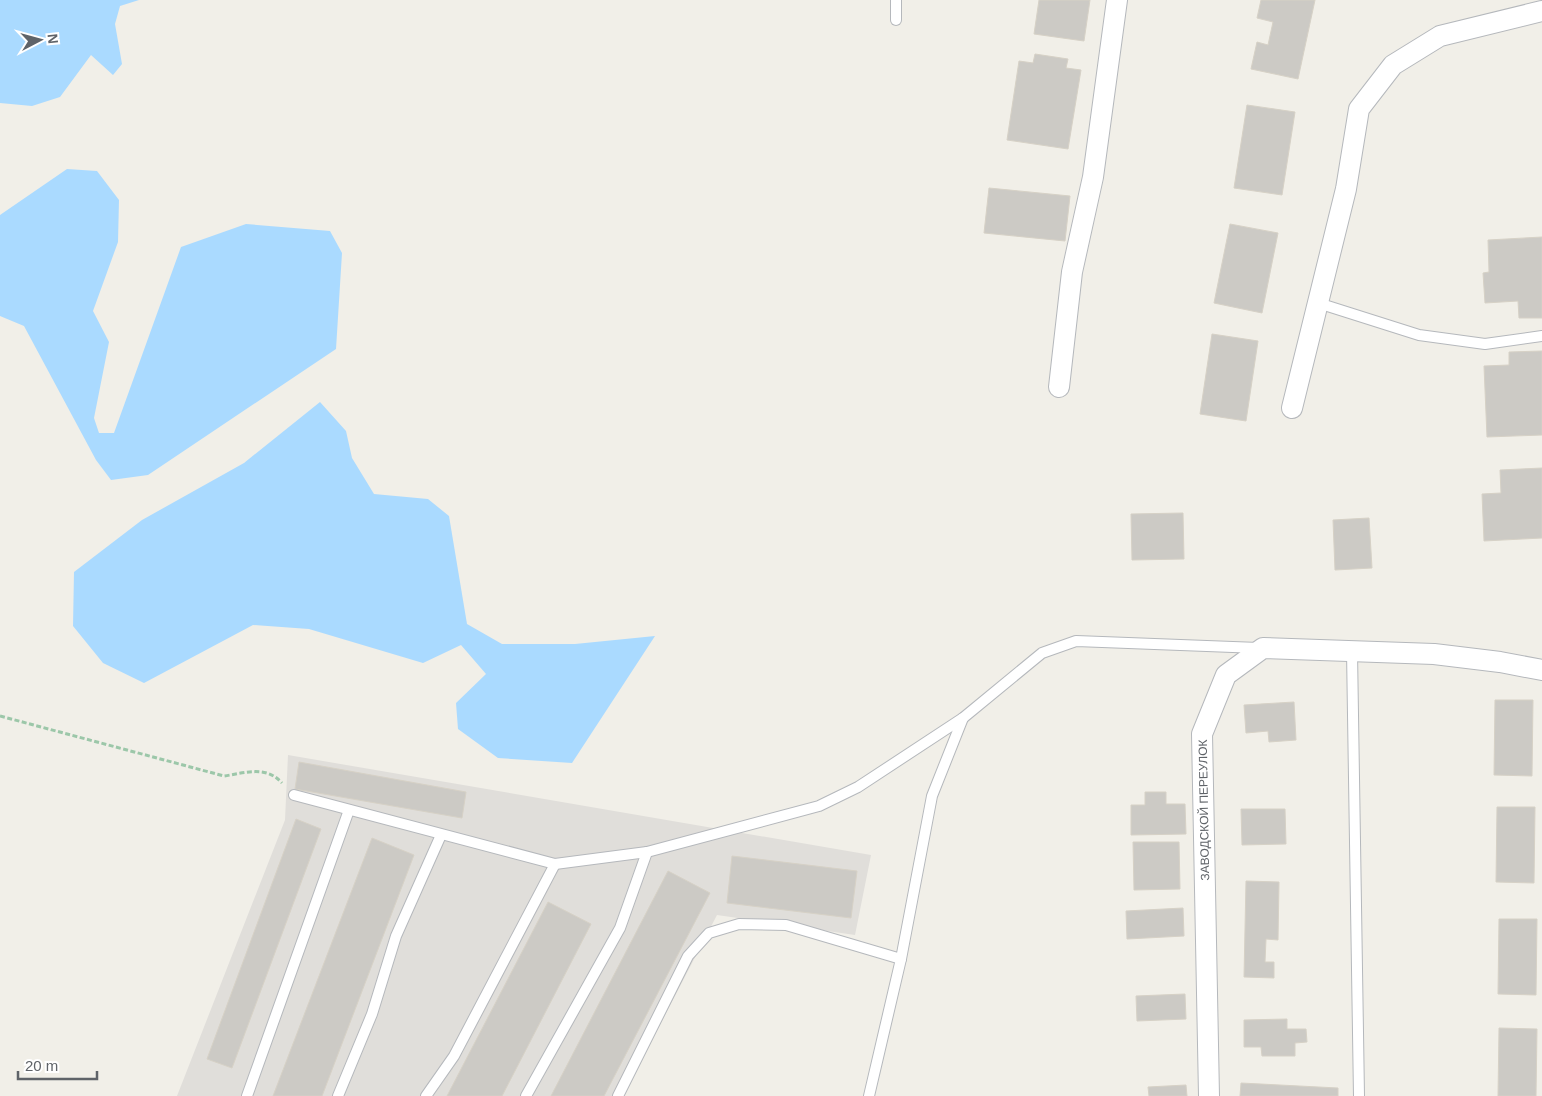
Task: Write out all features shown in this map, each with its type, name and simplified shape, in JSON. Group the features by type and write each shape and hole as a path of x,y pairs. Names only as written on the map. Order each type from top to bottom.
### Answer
{"street":[{"path":"1059,387 1072,272 1093,177 1117,0"},
{"path":"1292,408 1346,189 1359,109 1393,65 1440,36 1542,12"},
{"path":"1263,648 1434,654 1500,662 1542,670"},
{"name":"ЗАВОДСКОЙ ПЕРЕУЛОК","path":"1209,1096 1202,734 1226,675 1263,648"}],"lane":[{"path":"896,0 896,20"},
{"path":"1318,303 1419,335 1485,344 1542,336"},
{"path":"294,795 555,864 647,852 819,806 858,787 963,718 1042,653 1076,641 1263,648"},
{"path":"1352,651 1359,1096"},
{"path":"869,1096 901,959 932,796 963,718"},
{"path":"247,1096 349,810"},
{"path":"338,1096 372,1014 396,936 441,834"},
{"path":"526,1096 620,928 647,852"},
{"path":"426,1096 454,1056 555,864"},
{"path":"618,1096 688,956 709,933 739,924 786,925 901,959"}],"path":[{"path":"0,716 224,776 261,771 276,776 294,795"}],"shaded area":[{"path":"288,755 871,855 855,935 717,915 623,1096 177,1096 285,820"}],"water":[{"path":"0,0 139,0 120,6 115,24 122,64 113,75 91,55 60,97 32,106 0,103"},
{"path":"67,169 97,171 119,200 118,242 93,311 109,342 94,418 99,433 114,433 181,247 246,224 330,231 342,253 336,349 148,475 111,480 96,460 24,326 0,316 0,215"},
{"path":"320,402 346,431 352,458 374,494 428,499 449,516 467,624 502,644 575,644 655,636 572,763 498,758 458,729 456,703 486,674 461,645 423,663 309,629 253,625 144,683 103,663 73,626 74,572 142,520 244,463"}],"building":[{"path":"1039,0 1090,0 1084,41 1034,34"},
{"path":"1261,0 1315,0 1298,79 1251,69 1257,42 1268,45 1273,22 1257,18"},
{"path":"1035,54 1068,59 1066,68 1081,70 1068,149 1007,140 1019,61 1033,63"},
{"path":"1247,105 1295,112 1282,195 1234,188"},
{"path":"989,188 1070,196 1065,241 984,233"},
{"path":"1230,224 1278,233 1262,313 1214,303"},
{"path":"1542,237 1542,318 1519,318 1518,301 1485,303 1483,273 1489,272 1488,240"},
{"path":"1212,334 1258,341 1246,421 1200,414"},
{"path":"1542,351 1542,435 1487,437 1484,366 1509,365 1509,352"},
{"path":"1542,468 1542,538 1484,541 1482,494 1501,493 1500,470"},
{"path":"1183,513 1184,559 1132,560 1131,514"},
{"path":"1369,518 1372,568 1335,570 1333,520"},
{"path":"1495,700 1533,700 1532,776 1494,775"},
{"path":"1294,702 1296,740 1269,742 1268,731 1246,733 1244,705"},
{"path":"299,762 466,792 462,818 295,789"},
{"path":"1145,792 1166,792 1166,804 1185,804 1186,834 1131,835 1131,805 1145,805"},
{"path":"1497,807 1535,807 1534,883 1496,882"},
{"path":"1241,809 1285,809 1286,844 1242,845"},
{"path":"296,819 321,829 232,1068 207,1059"},
{"path":"372,838 414,855 322,1096 273,1096"},
{"path":"1133,842 1179,842 1180,889 1134,890"},
{"path":"732,856 857,871 851,918 727,903"},
{"path":"668,871 710,893 604,1096 551,1096"},
{"path":"1246,881 1279,882 1278,940 1266,939 1265,962 1274,962 1274,978 1244,977"},
{"path":"548,902 591,924 502,1096 447,1096"},
{"path":"1183,908 1184,936 1127,939 1126,911"},
{"path":"1499,919 1537,919 1536,995 1498,994"},
{"path":"1185,994 1186,1019 1137,1021 1136,996"},
{"path":"1287,1019 1287,1029 1306,1029 1307,1042 1295,1043 1295,1056 1262,1056 1261,1047 1244,1047 1244,1020"},
{"path":"1499,1028 1537,1029 1536,1096 1498,1096"},
{"path":"1241,1083 1338,1088 1338,1096 1240,1096"},
{"path":"1186,1085 1187,1096 1149,1096 1148,1087"}]}
